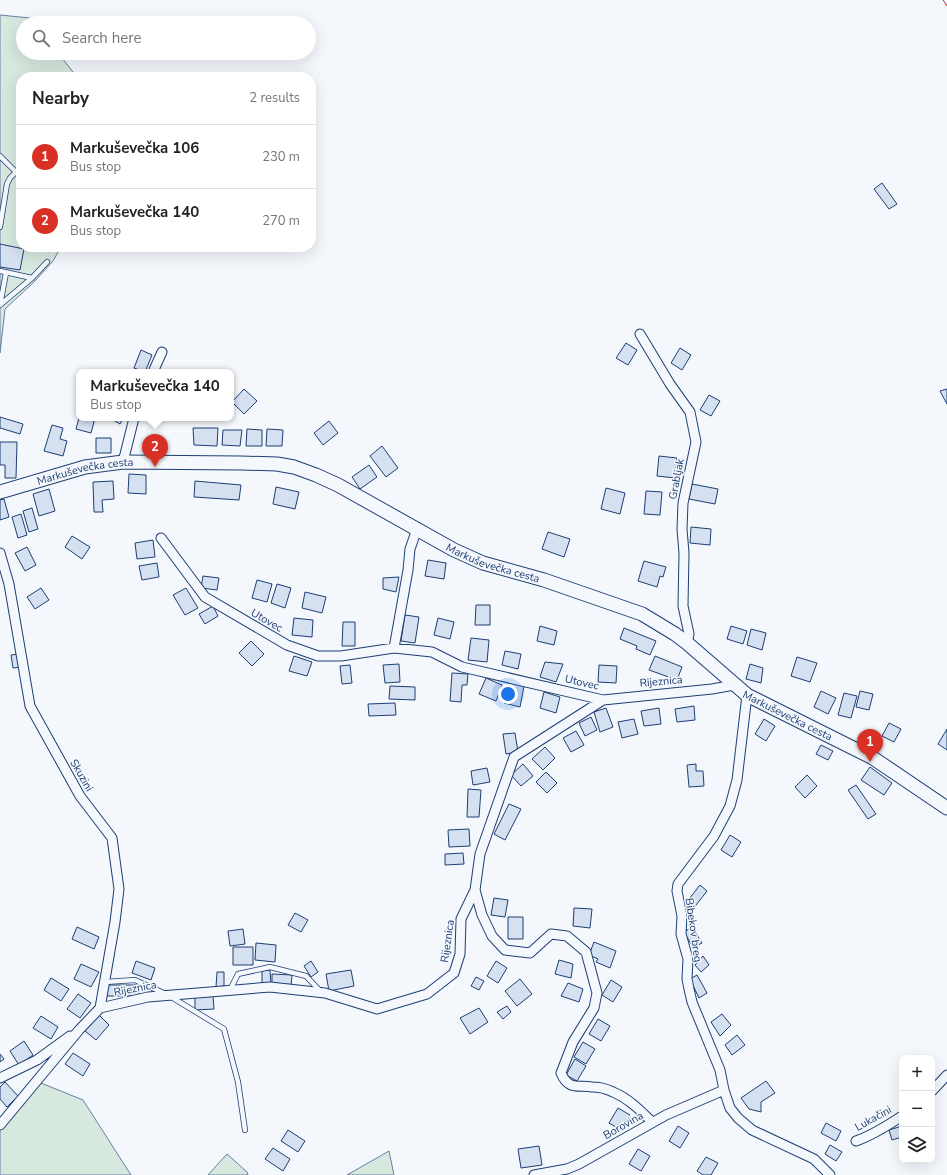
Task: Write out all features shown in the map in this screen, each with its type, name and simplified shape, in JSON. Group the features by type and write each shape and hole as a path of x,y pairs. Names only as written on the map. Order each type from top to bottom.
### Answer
{"main road":[{"name":"Markuševečka cesta","path":"0,492 85,467 123,462 276,464 294,467 338,485 454,550 483,563 544,580 642,614 687,643 748,695 873,758 947,808"}],"street":[{"name":"Grabljak","path":"640,334 670,384 690,412 696,442 683,503 683,606 689,634 687,643"},
{"path":"154,369 162,352"},
{"path":"123,462 133,421"},
{"path":"394,648 408,570 410,549 417,529"},
{"name":"Utovec","path":"161,538 205,597 288,645 318,656 341,656 394,648 432,652 462,666 603,700"},
{"name":"Skuzini","path":"0,553 9,584 30,706 80,796 112,838 119,889 115,922 100,1008"},
{"name":"Rijeznica","path":"100,1008 148,997 270,987 322,993 377,1009 427,994 454,973 460,954 461,920 475,890 480,854 514,757 603,700 712,689 734,684"},
{"name":"Bibekov breg","path":"748,695 737,780 730,806 714,836 678,884 677,891 682,916 682,934 688,959 687,979 692,1002 720,1070 724,1090 730,1108 738,1118 752,1130 814,1159 830,1175"},
{"path":"475,890 482,915 492,936 505,950 530,953 552,934 567,936 586,952 597,993 594,1008 573,1042 561,1073 563,1078 569,1084 574,1086 591,1086 613,1092 641,1110 652,1122"},
{"path":"0,1125 79,1030 100,1008"},
{"path":"0,1078 37,1060 79,1030"},
{"path":"935,1088 947,1075"},
{"name":"Borovina","path":"534,1175 567,1169 579,1164 666,1114 724,1090"},
{"name":"Lukačini","path":"856,1141 882,1130 899,1118"}],"lane":[{"path":"0,156 16,172 7,184 0,227"},
{"path":"0,305 32,278 47,262"},
{"path":"0,271 32,278"},
{"path":"0,308 6,273"},
{"path":"230,990 238,974 270,966 306,976 322,993"},
{"path":"105,982 135,980 168,995 224,1029 238,1082 246,1130"}],"shaded area":[{"path":"0,15 16,17 16,60 64,60 73,72 16,72 16,252 58,252 53,261 34,282 5,309 0,353"},
{"path":"36,1081 83,1100 131,1175 0,1175 0,1123"},
{"path":"389,1151 394,1175 347,1175"},
{"path":"227,1154 247,1172 248,1175 208,1175"}],"building":[{"path":"882,183 897,204 889,209 874,189"},
{"path":"0,244 16,247 16,252 23,252 20,270 0,267"},
{"path":"626,343 637,350 628,365 616,358"},
{"path":"680,348 691,355 682,370 671,363"},
{"path":"141,350 152,355 146,369 134,368"},
{"path":"244,389 257,401 244,414 234,404 234,400"},
{"path":"947,389 947,404 940,391"},
{"path":"709,395 720,401 711,416 700,410"},
{"path":"0,417 23,424 20,434 0,428"},
{"path":"78,421 94,421 91,433 76,429"},
{"path":"329,421 338,433 323,445 314,433"},
{"path":"52,425 63,428 60,439 67,441 63,456 44,451"},
{"path":"193,428 218,428 217,446 194,445"},
{"path":"247,429 262,430 262,446 246,446"},
{"path":"267,429 283,430 282,446 266,446"},
{"path":"223,430 242,430 240,446 222,445"},
{"path":"96,438 111,438 111,453 96,453"},
{"path":"0,442 17,442 16,478 5,478 5,465 0,465"},
{"path":"382,446 398,468 386,477 370,456"},
{"path":"659,456 677,458 675,478 657,476"},
{"path":"369,465 377,477 360,489 352,477"},
{"path":"129,474 146,475 146,494 128,493"},
{"path":"113,481 114,499 102,500 103,512 94,512 93,482"},
{"path":"195,481 241,485 239,500 194,497"},
{"path":"692,484 718,489 715,504 689,499"},
{"path":"276,487 299,492 295,509 273,504"},
{"path":"606,488 625,493 620,514 601,509"},
{"path":"49,489 55,511 39,516 33,494"},
{"path":"646,491 662,492 660,515 644,514"},
{"path":"4,499 9,517 0,520 0,500"},
{"path":"32,508 38,529 29,532 23,511"},
{"path":"21,514 27,535 18,538 12,517"},
{"path":"691,527 711,529 710,545 690,543"},
{"path":"548,532 570,539 564,557 542,549"},
{"path":"72,536 90,547 82,559 65,547"},
{"path":"153,540 155,557 137,559 135,543"},
{"path":"27,547 36,565 25,571 15,553"},
{"path":"428,560 446,563 444,579 425,576"},
{"path":"644,561 666,567 663,577 660,576 657,587 638,581"},
{"path":"157,563 159,577 142,580 139,566"},
{"path":"203,576 219,578 217,590 201,588"},
{"path":"399,577 396,592 383,589 383,578"},
{"path":"257,580 272,584 267,602 252,598"},
{"path":"277,584 291,588 285,608 271,603"},
{"path":"41,588 49,600 35,609 27,597"},
{"path":"186,588 198,608 185,615 173,595"},
{"path":"305,592 326,597 322,613 302,608"},
{"path":"476,605 490,605 490,625 475,625"},
{"path":"213,606 218,616 205,624 199,614"},
{"path":"405,615 419,617 415,643 401,641"},
{"path":"294,618 313,620 312,637 292,635"},
{"path":"438,618 454,622 450,639 434,635"},
{"path":"343,622 355,622 355,646 342,646"},
{"path":"540,626 557,631 554,645 537,641"},
{"path":"731,626 747,631 743,644 727,639"},
{"path":"624,628 656,641 650,655 636,649 637,646 620,639"},
{"path":"751,629 766,633 762,650 747,645"},
{"path":"471,638 489,640 487,662 468,660"},
{"path":"251,641 264,654 252,666 239,653"},
{"path":"505,651 521,654 518,669 502,665"},
{"path":"19,654 22,667 13,668 11,655"},
{"path":"294,656 312,662 307,676 289,671"},
{"path":"655,656 682,667 677,680 649,670"},
{"path":"797,657 817,663 810,682 791,676"},
{"path":"545,662 563,664 556,682 540,677"},
{"path":"399,664 400,682 385,683 383,665"},
{"path":"750,664 763,668 761,683 746,679"},
{"path":"350,665 352,683 342,684 340,666"},
{"path":"599,665 617,666 616,683 598,682"},
{"path":"452,673 468,674 467,685 462,685 461,702 450,701"},
{"path":"486,678 502,685 496,701 479,694"},
{"path":"509,682 524,686 520,707 504,703"},
{"path":"390,686 415,687 415,700 389,699"},
{"path":"821,691 836,698 828,714 814,707"},
{"path":"860,691 873,694 869,710 856,707"},
{"path":"544,692 560,697 556,713 540,708"},
{"path":"844,693 857,696 851,718 838,715"},
{"path":"395,703 396,715 369,716 368,704"},
{"path":"694,706 695,720 677,722 675,709"},
{"path":"606,708 613,727 600,732 594,712"},
{"path":"659,708 661,724 644,726 641,711"},
{"path":"591,717 597,730 585,736 579,723"},
{"path":"634,719 638,734 622,738 618,722"},
{"path":"764,719 775,726 766,741 755,734"},
{"path":"889,723 901,729 894,742 882,736"},
{"path":"947,729 947,750 938,744"},
{"path":"576,731 584,745 571,752 563,738"},
{"path":"515,733 518,752 506,754 503,734"},
{"path":"821,745 833,751 828,760 816,754"},
{"path":"545,747 555,758 543,770 532,759"},
{"path":"523,764 533,776 521,786 511,775"},
{"path":"696,764 696,771 703,771 704,786 689,787 687,765"},
{"path":"870,767 892,783 884,795 861,780"},
{"path":"487,768 490,782 473,785 471,771"},
{"path":"546,772 557,783 547,793 536,782"},
{"path":"807,775 817,786 805,798 795,787"},
{"path":"856,785 876,814 868,819 848,790"},
{"path":"468,789 481,790 479,817 467,817"},
{"path":"509,804 521,809 505,840 494,834"},
{"path":"469,829 470,846 449,847 448,830"},
{"path":"730,835 741,842 732,857 721,850"},
{"path":"463,853 464,864 445,865 445,854"},
{"path":"700,885 707,891 689,914 682,908"},
{"path":"494,898 508,900 505,917 491,915"},
{"path":"574,908 592,909 590,928 573,926"},
{"path":"295,913 308,920 301,932 288,925"},
{"path":"508,917 523,917 523,939 508,939"},
{"path":"77,927 99,937 94,949 72,939"},
{"path":"692,927 702,943 696,946 694,942 691,944 684,932"},
{"path":"243,929 245,944 230,946 228,931"},
{"path":"594,942 616,951 610,968 596,962 598,959 589,955"},
{"path":"256,943 276,945 275,962 255,960"},
{"path":"233,947 253,947 253,965 233,965"},
{"path":"703,956 709,965 701,972 695,965"},
{"path":"559,960 573,964 571,978 555,974"},
{"path":"136,961 155,968 151,980 132,973"},
{"path":"311,961 318,972 311,977 304,966"},
{"path":"496,961 507,968 498,983 487,976"},
{"path":"81,964 99,972 91,987 74,979"},
{"path":"270,970 271,986 262,986 262,971"},
{"path":"351,970 354,986 329,991 326,974"},
{"path":"217,972 224,972 224,986 216,987"},
{"path":"272,974 292,975 291,986 272,985"},
{"path":"697,975 707,993 699,998 690,979"},
{"path":"476,977 484,981 479,990 471,986"},
{"path":"51,978 69,989 61,1001 44,990"},
{"path":"520,979 532,994 517,1006 505,991"},
{"path":"611,980 622,987 613,1002 602,995"},
{"path":"568,983 583,989 579,1002 561,996"},
{"path":"106,985 139,985 139,996 106,996"},
{"path":"78,994 91,1003 80,1018 67,1009"},
{"path":"213,996 214,1009 195,1010 195,997"},
{"path":"507,1006 511,1012 503,1019 497,1012"},
{"path":"479,1008 488,1022 470,1034 460,1018"},
{"path":"722,1014 731,1025 720,1036 711,1022"},
{"path":"99,1015 109,1025 96,1040 85,1031"},
{"path":"41,1016 58,1027 51,1039 33,1028"},
{"path":"598,1019 610,1026 601,1041 589,1034"},
{"path":"737,1035 745,1045 732,1055 725,1045"},
{"path":"24,1041 33,1055 19,1065 10,1051"},
{"path":"583,1042 595,1049 586,1064 574,1057"},
{"path":"73,1053 90,1064 83,1076 65,1064"},
{"path":"0,1054 4,1059 0,1062"},
{"path":"575,1059 586,1066 577,1081 566,1075"},
{"path":"766,1081 775,1093 761,1102 761,1112 749,1109 741,1098"},
{"path":"5,1082 18,1096 7,1107 0,1099 0,1087"},
{"path":"618,1108 630,1115 621,1130 609,1123"},
{"path":"826,1123 841,1131 836,1141 821,1133"},
{"path":"678,1126 689,1133 680,1148 669,1141"},
{"path":"899,1127 899,1138 892,1140 889,1130"},
{"path":"288,1130 305,1141 298,1152 281,1141"},
{"path":"830,1145 842,1152 836,1161 825,1154"},
{"path":"539,1146 542,1165 521,1168 518,1149"},
{"path":"273,1148 290,1159 283,1171 265,1159"},
{"path":"638,1149 650,1156 641,1171 629,1164"},
{"path":"706,1157 718,1163 711,1175 703,1175 697,1171"}],"power":[{"path":"943,0 947,6"}],"place":[{"name":"Markuševečka 140","path":"155,467"},
{"name":"Markuševečka 106","path":"870,762"}]}
